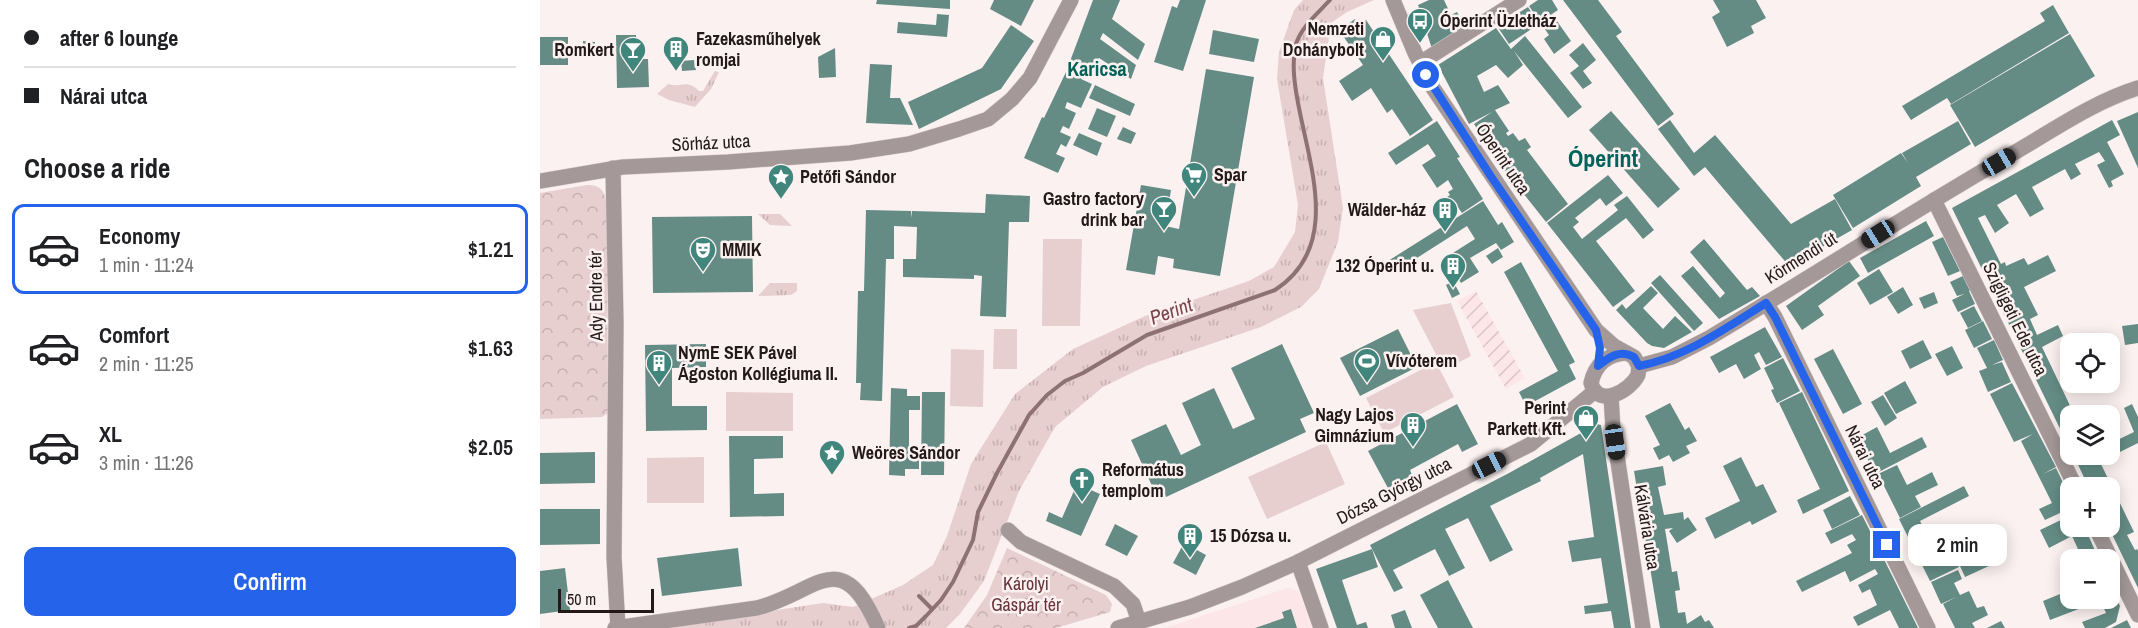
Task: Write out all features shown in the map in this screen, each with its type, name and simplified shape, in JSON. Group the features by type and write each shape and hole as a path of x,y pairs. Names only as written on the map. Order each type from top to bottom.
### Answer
{"street":[{"name":"Sörház utca","path":"540,181 613,168 831,155 885,148 933,137 988,119 1012,99 1030,78 1071,0"},
{"path":"1420,63 1519,0"},
{"name":"Óperint utca","path":"1393,1 1433,88 1464,136 1596,330 1626,353"},
{"name":"Körmendi út","path":"1639,366 1658,362 1688,349 2091,108 2138,88"},
{"name":"Ady Endre tér","path":"613,168 616,324 614,557 616,628"},
{"name":"Szigligeti Ede utca","path":"1934,200 2071,477"},
{"name":"Nárai utca","path":"1766,303 1928,628"},
{"name":"Óperint utca","path":"1596,330 1600,348 1598,366"},
{"path":"1626,353 1634,357 1639,366 1636,379 1627,388 1611,396 1601,396 1591,383 1598,366 1609,357 1626,353"},
{"name":"Dózsa György utca","path":"1298,562 1531,444 1595,391"},
{"name":"Kálvária utca","path":"1611,396 1613,429 1642,628"},
{"path":"1008,530 1021,542 1114,586 1130,600 1139,622"},
{"path":"2100,537 2138,615"},
{"path":"1118,628 1223,594 1298,562 1321,628"},
{"path":"616,628 757,608 776,603 818,581 829,578 841,580 849,585 871,610 879,628"}],"shaded area":[{"path":"1476,291 1525,378 1506,389 1457,301"},
{"path":"1288,588 1299,591 1312,628 1164,628"}],"green space":[{"path":"1303,0 1374,0 1347,12 1331,23 1323,78 1343,208 1338,242 1319,289 1301,307 1261,327 1146,366 1103,387 1055,427 1019,491 984,581 960,614 946,628 659,628 823,603 853,607 903,585 933,565 947,536 971,464 1015,394 1073,349 1145,316 1249,281 1274,267 1295,232 1298,205 1277,79 1279,52 1294,10"},
{"path":"715,71 719,72 711,89 695,107 657,94 668,84 687,84 703,91"},
{"path":"587,185 600,188 607,207 608,413 602,417 540,419 540,193"},
{"path":"758,214 780,214 792,226 770,225"},
{"path":"1043,239 1082,239 1080,326 1042,326"},
{"path":"770,283 797,283 797,291 791,295 758,296"},
{"path":"1451,303 1471,356 1444,370 1413,310"},
{"path":"994,329 1017,329 1017,369 993,369"},
{"path":"951,349 984,350 983,407 950,406"},
{"path":"1436,362 1454,397 1384,433 1366,398"},
{"path":"726,392 793,393 793,431 726,431"},
{"path":"1326,442 1345,484 1267,519 1248,477"},
{"path":"704,457 704,503 647,503 647,458"},
{"name":"Károlyi Gáspár tér","path":"1007,548 1106,595 1112,604 1110,612 1056,628 964,628 987,595"}],"building":[{"path":"877,0 950,0 950,9 876,4"},
{"path":"994,0 1034,0 1021,26 990,9"},
{"path":"1093,0 1120,0 1112,19 1145,44 1138,60 1103,33 1100,39 1136,65 1131,79 1099,58 1096,69 1086,65 1081,79 1092,84 1081,108 1067,102 1065,108 1076,113 1069,129 1063,126 1060,132 1071,137 1066,147 1061,144 1056,154 1065,158 1058,173 1024,158 1042,117 1044,118 1066,72"},
{"path":"1180,0 1206,0 1183,71 1154,62 1172,6 1177,8"},
{"path":"1429,0 1444,0 1451,15 1457,12 1467,31 1432,49 1418,5"},
{"path":"1538,0 1552,0 1558,10 1552,14 1571,41 1554,54 1544,39 1549,35 1529,6"},
{"path":"1563,0 1598,0 1622,32 1616,36 1674,114 1658,126"},
{"path":"1713,0 1756,0 1766,18 1751,26 1754,33 1727,47 1712,17 1720,12"},
{"path":"2053,5 2069,33 1951,104 1947,98 1911,120 1902,106 2045,21 2040,13"},
{"path":"1528,7 1539,24 1509,44 1497,26"},
{"path":"937,14 949,15 947,37 897,33 898,22 936,25"},
{"path":"1355,19 1359,25 1366,20 1433,120 1410,136 1392,109 1387,113 1371,88 1352,101 1339,81 1363,65 1339,30"},
{"path":"1011,25 1034,41 1001,89 919,129 908,102 982,68"},
{"path":"1496,28 1511,49 1525,36 1582,107 1568,118 1514,51 1523,65 1508,78 1496,65 1477,76 1484,92 1498,85 1510,103 1495,110 1509,131 1506,133 1508,136 1513,133 1519,141 1525,138 1531,147 1527,150 1568,204 1546,222 1503,168 1474,124 1492,112 1469,124 1438,65"},
{"path":"1213,30 1259,39 1254,62 1209,54"},
{"path":"2070,34 2095,76 1975,147 1950,105"},
{"name":"Romkert","path":"616,35 636,35 637,59 648,59 649,87 617,88"},
{"path":"540,37 568,37 568,65 540,65"},
{"path":"583,41 595,42 595,57 583,57"},
{"path":"1583,43 1596,60 1583,71 1592,83 1583,89 1570,73 1579,66 1569,55"},
{"path":"835,48 836,77 819,78 818,57"},
{"path":"694,60 696,70 682,71 681,61"},
{"path":"870,64 892,65 890,98 900,98 913,125 866,123"},
{"path":"1206,69 1254,77 1220,276 1173,268 1174,259 1158,256 1155,275 1126,270 1141,185 1171,190 1165,226 1179,229"},
{"path":"1095,85 1135,104 1130,116 1089,98"},
{"path":"1097,108 1116,116 1107,137 1088,129"},
{"path":"1611,111 1680,189 1658,208 1589,130"},
{"path":"2138,112 2138,168 2117,121"},
{"path":"1670,120 1694,153 1715,135 1791,224 1835,199 1852,230 1789,266 1705,167 1694,176 1658,129"},
{"path":"2112,120 2120,135 2107,142 2124,174 2111,181 2113,186 2109,188 2097,165 2105,161 2099,152 2075,164 2081,174 2071,180 2065,169 2032,187 2044,209 2030,217 2016,194 1997,205 2009,223 1995,233 1985,215 1978,218 2001,264 2005,262 2006,266 2024,258 2028,265 2048,255 2056,271 2024,287 2038,315 2030,319 2037,335 2058,325 2062,333 2060,338 2042,347 2060,385 2060,393 2064,393 2070,405 2060,405 2060,429 1952,208"},
{"path":"1437,121 1483,199 1462,213 1457,206 1448,212 1441,201 1450,195 1448,192 1453,189 1448,180 1437,188 1422,165 1436,156 1428,144 1396,165 1388,153"},
{"path":"1958,121 1971,144 1916,177 1921,186 1853,228 1833,195 1901,153 1908,163 1902,153"},
{"path":"1123,127 1136,133 1131,144 1117,139"},
{"path":"1079,133 1102,143 1097,156 1073,145"},
{"path":"1608,175 1623,193 1606,206 1600,198 1575,218 1579,222 1573,227 1582,239 1618,210 1614,205 1627,196 1654,230 1643,239 1626,218 1596,241 1635,291 1613,307 1547,223"},
{"path":"986,194 1030,196 1029,222 1009,222 1006,317 980,316 982,276 974,275 974,279 903,277 903,259 916,259 917,227 894,226 894,259 886,259 882,401 860,400 861,383 856,383 858,291 864,291 866,210 911,211 912,218 912,211 985,213"},
{"path":"1483,201 1498,225 1502,222 1514,242 1501,250 1496,243 1470,258 1479,272 1461,283 1445,258 1475,239 1467,226 1395,272 1388,261"},
{"name":"MMIK","path":"752,216 753,292 653,293 652,217"},
{"path":"1926,221 1934,236 1868,273 1860,258"},
{"path":"1943,237 1960,271 1948,276 1932,242"},
{"path":"1704,239 1747,290 1752,287 1760,296 1719,319 1681,276 1693,266 1720,298 1725,293 1690,252"},
{"path":"1498,248 1503,257 1492,264 1486,256"},
{"path":"1849,261 1860,276 1818,306 1824,315 1802,330 1786,306"},
{"path":"1521,262 1575,362 1569,365 1576,379 1526,406 1519,392 1558,371 1504,272"},
{"path":"1879,269 1893,292 1870,305 1857,283"},
{"path":"1660,275 1703,323 1694,331 1651,283"},
{"path":"1965,275 1975,304 1958,312 1952,300 1964,294 1957,296 1950,282"},
{"name":"132 Óperint u.","path":"1453,281 1460,294 1452,298 1446,285"},
{"path":"1651,286 1658,293 1643,308 1663,329 1675,316 1692,332 1664,348 1647,343 1616,310 1622,304 1626,309"},
{"path":"1903,287 1913,305 1898,314 1887,297"},
{"path":"1934,292 1938,303 1924,309 1919,298"},
{"path":"1974,306 1982,321 1968,328 1960,313"},
{"path":"1983,321 1992,339 1974,348 1965,330"},
{"path":"2138,324 2138,343 2125,345 2122,326"},
{"path":"1765,327 1782,357 1766,365 1759,352 1754,355 1761,369 1744,379 1736,364 1719,373 1710,357"},
{"path":"1398,329 1417,367 1360,396 1340,358"},
{"path":"1923,340 1932,358 1910,369 1901,351"},
{"path":"1994,340 2003,360 1992,365 2002,362 2011,382 1988,392 1979,371 1987,368 1977,348"},
{"name":"NymE SEK Pável Ágoston Kollégiuma II.","path":"706,344 706,367 672,368 672,406 707,406 707,430 646,431 645,345"},
{"path":"1282,344 1314,413 1300,419 1306,432 1166,497 1160,484 1153,488 1131,440 1166,424 1181,455 1201,445 1182,403 1214,388 1233,429 1255,419 1231,368"},
{"path":"1952,346 1963,368 1947,376 1935,354"},
{"path":"1833,349 1862,404 1843,414 1814,359"},
{"path":"1783,358 1800,391 1777,403 1771,390 1774,389 1764,368"},
{"path":"1905,381 1917,403 1896,414 1884,393"},
{"path":"2012,383 2056,467 2043,474 2056,468 2060,477 2060,513 2045,520 2039,509 2052,503 2021,441 2033,434 2014,442 1990,394"},
{"path":"891,388 907,389 907,396 920,396 920,410 909,410 909,455 919,455 919,469 905,469 905,476 889,475"},
{"path":"922,392 945,392 944,475 921,475"},
{"path":"1802,392 1849,491 1803,514 1797,500 1820,489 1779,403"},
{"path":"1883,395 1897,418 1885,426 1871,402"},
{"path":"1670,403 1685,430 1689,427 1697,441 1686,446 1690,453 1673,462 1669,455 1659,460 1653,448 1660,445 1645,416"},
{"name":"Nagy Lajos Gimnázium","path":"1457,404 1478,444 1462,452 1458,444 1410,470 1413,477 1389,490 1368,451"},
{"path":"2132,404 2138,417 2138,443 2120,452 2120,439 2134,432 2124,408"},
{"path":"1597,424 1601,425 1631,628 1614,628 1611,611 1585,614 1584,606 1608,603 1601,558 1572,562 1568,541 1594,537 1583,454 1540,478 1541,481 1490,506 1513,550 1490,562 1468,518 1445,529 1465,568 1449,576 1435,549 1393,570 1403,588 1394,592 1370,545 1509,473"},
{"path":"1877,427 1890,453 1922,437 1927,447 1875,474 1857,438"},
{"path":"729,436 783,436 783,458 754,459 754,494 784,493 784,516 730,517"},
{"path":"595,452 595,483 540,484 540,453"},
{"path":"1741,457 1756,487 1763,484 1777,512 1752,525 1750,521 1715,539 1705,518 1740,501 1723,466"},
{"path":"1897,465 1907,485 1932,472 1938,485 1915,496 1921,507 1900,518 1878,474"},
{"path":"2078,465 2101,465 2107,477 2084,477"},
{"path":"1663,466 1666,485 1658,487 1664,515 1683,512 1684,520 1688,517 1697,530 1677,543 1669,531 1673,528 1665,529 1672,572 1677,571 1680,590 1675,591 1678,613 1685,612 1687,624 1701,615 1705,622 1709,620 1714,628 1660,628 1634,471"},
{"name":"Református templom","path":"1077,484 1100,494 1081,536 1046,521 1049,512 1062,518"},
{"path":"1964,486 1969,496 1920,521 1932,545 1946,538 1953,553 1938,560 1940,564 1955,557 1959,567 1930,581 1899,519"},
{"path":"1850,496 1860,515 1832,529 1823,510"},
{"path":"2120,503 2134,532 2127,535 2135,550 2138,551 2138,588 2113,537 2120,537"},
{"path":"540,509 600,509 600,544 540,545"},
{"path":"1862,515 1918,628 1899,628 1890,610 1858,626 1853,617 1877,605 1870,589 1862,593 1858,585 1878,574 1875,569 1850,582 1845,571 1802,592 1796,581 1852,553 1847,545 1856,540 1852,534 1831,544 1825,533"},
{"path":"2060,520 2060,537 2070,537 2049,548 2040,530"},
{"path":"1115,524 1138,536 1127,556 1105,545"},
{"path":"2072,537 2089,537 2094,549 2078,549"},
{"name":"15 Dózsa u.","path":"1184,543 1206,555 1196,575 1173,563"},
{"path":"738,548 742,586 662,596 657,558"},
{"path":"1372,549 1378,567 1342,580 1357,625 1366,622 1368,628 1337,628 1316,569"},
{"path":"1984,555 1989,566 1965,577 1960,566"},
{"path":"565,568 570,610 540,614 540,571"},
{"path":"1958,570 1962,579 1954,583 1960,595 1969,591 1977,608 1984,606 1988,615 1972,623 1975,628 1955,628 1943,604 1956,597 1941,604 1931,582"},
{"path":"1448,580 1473,628 1438,628 1420,595"},
{"path":"2060,594 2060,609 2079,609 2050,620 2043,601"},
{"path":"1291,609 1297,628 1255,628 1284,618 1282,612"},
{"path":"2104,609 2119,609 2116,622 2105,628 2085,628 2082,622 2106,613"},
{"path":"1405,610 1412,628 1395,628 1391,615"},
{"path":"2127,620 2131,628 2111,628"},
{"path":"2001,621 2005,628 1987,628"}],"waterway":[{"name":"Perint","path":"909,628 916,626 926,616 953,582 973,540 978,512 997,473 1029,415 1047,395 1065,381 1083,373 1147,335 1275,290 1295,273 1308,253 1314,230 1316,207 1314,182 1295,84 1296,44 1311,20 1330,0"},
{"path":"919,596 932,609"}],"place":[{"name":"Óperint Üzletház","path":"1420,44"},
{"name":"Nemzeti Dohánybolt","path":"1383,62"},
{"name":"Fazekasműhelyek romjai","path":"676,72"},
{"name":"Romkert","path":"633,73"},
{"name":"Spar","path":"1194,198"},
{"name":"Petőfi Sándor","path":"781,200"},
{"name":"Gastro factory drink bar","path":"1164,232"},
{"name":"Wälder-ház","path":"1445,233"},
{"name":"MMIK","path":"703,273"},
{"name":"132 Óperint u.","path":"1453,289"},
{"name":"Vívóterem","path":"1367,384"},
{"name":"NymE SEK Pável Ágoston Kollégiuma II.","path":"659,386"},
{"name":"Perint Parkett Kft.","path":"1586,441"},
{"name":"Nagy Lajos Gimnázium","path":"1413,448"},
{"name":"Weöres Sándor","path":"832,476"},
{"name":"Református templom","path":"1082,503"},
{"name":"15 Dózsa u.","path":"1190,559"}],"district":[{"name":"Karicsa","path":"1097,69"},
{"name":"Óperint","path":"1603,159"}],"route":[{"path":"1426,75 1490,175 1596,330 1600,348 1598,366 1609,357 1621,353 1634,357 1639,366 1672,357 1709,338 1766,303 1887,545"}]}
